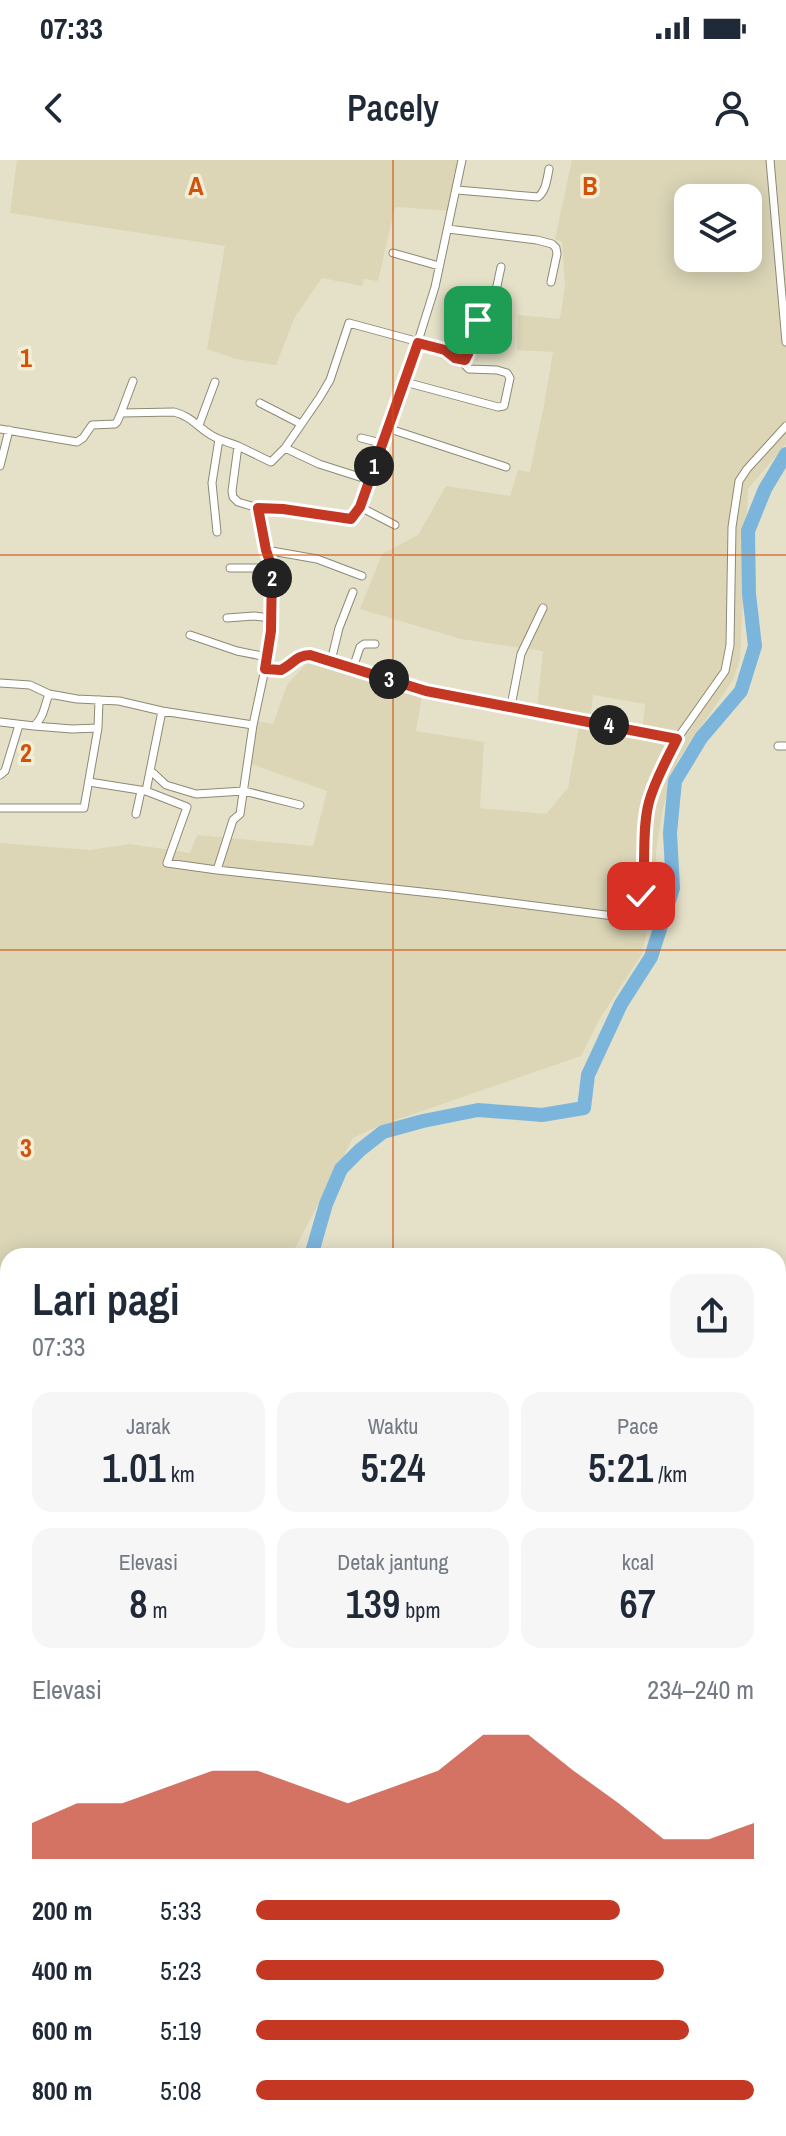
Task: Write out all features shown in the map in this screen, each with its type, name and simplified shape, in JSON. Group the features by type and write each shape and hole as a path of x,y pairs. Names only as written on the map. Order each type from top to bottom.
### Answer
{"street":[{"path":"238,446 233,497 238,502 258,508 351,519 360,507 418,343 435,287 462,160"},
{"path":"770,160 786,342"},
{"path":"457,190 538,197 549,169"},
{"path":"448,229 552,244 557,254 551,282"},
{"path":"393,253 439,266"},
{"path":"405,382 504,406 510,378 507,373 469,369 465,365 479,318 490,313 501,267"},
{"path":"121,413 174,412 190,418 219,439 271,462 285,448 330,380 349,323 445,350 455,358 465,360"},
{"path":"0,429 77,442 92,425 115,424 133,381"},
{"path":"199,425 215,382"},
{"path":"260,403 301,424"},
{"path":"89,782 143,791 187,807 167,863 637,919 645,877 649,804 655,784 677,739 719,680 727,662 732,527 739,481 786,426"},
{"path":"387,428 506,467"},
{"path":"0,466 9,430"},
{"path":"361,438 381,443"},
{"path":"217,532 212,483 219,439"},
{"path":"285,448 319,464 369,480"},
{"path":"360,507 395,525"},
{"path":"217,870 233,820 240,814 267,657 272,568 258,508"},
{"path":"266,550 317,559 362,576"},
{"path":"230,568 272,568"},
{"path":"331,661 339,628 353,592"},
{"path":"511,706 521,654 543,608"},
{"path":"227,618 271,618"},
{"path":"190,635 237,651 267,657"},
{"path":"353,668 360,647 375,644"},
{"path":"265,669 281,670 302,655 426,691 677,739"},
{"path":"0,683 30,685 49,694 119,701 253,725"},
{"path":"34,726 45,711 49,694"},
{"path":"0,808 83,809 98,728 99,700"},
{"path":"136,814 151,771 162,711"},
{"path":"0,722 72,729 98,728"},
{"path":"0,775 5,771 19,725"},
{"path":"151,771 166,785 196,794 244,791 300,805"}],"shaded area":[{"path":"17,160 459,160 453,211 395,207 378,281 364,279 362,286 322,278 295,317 276,365 236,359 207,349 225,246 10,213"},
{"path":"572,160 786,160 786,444 748,489 740,659 733,680 678,760 663,808 656,851 657,880 642,954 599,1020 581,1056 376,1127 353,1138 295,1248 0,1248 0,843 90,850 130,844 190,853 197,835 313,846 327,791 251,764 258,721 273,724 287,685 306,664 340,666 422,695 416,731 484,742 480,808 546,814 568,788 580,721 642,732 645,704 593,695 591,713 537,708 543,651 461,639 360,609 382,554 418,535 446,486 510,496 518,470 530,472 553,352 517,350 518,315 560,319 565,286 562,242 555,239"}],"waterway":[{"path":"313,1248 326,1204 341,1169 383,1132 478,1110 542,1115 584,1108 588,1075 621,1004 651,957 673,888 670,833 675,781 701,738 741,691 755,646 749,594 748,531 765,489 786,454"}],"route":[{"path":"478,320 465,360 459,360 434,346 418,343 360,507 351,519 258,508 272,568 271,631 265,669 281,670 297,657 310,655 426,691 677,739 655,784 649,804 641,896"}]}
